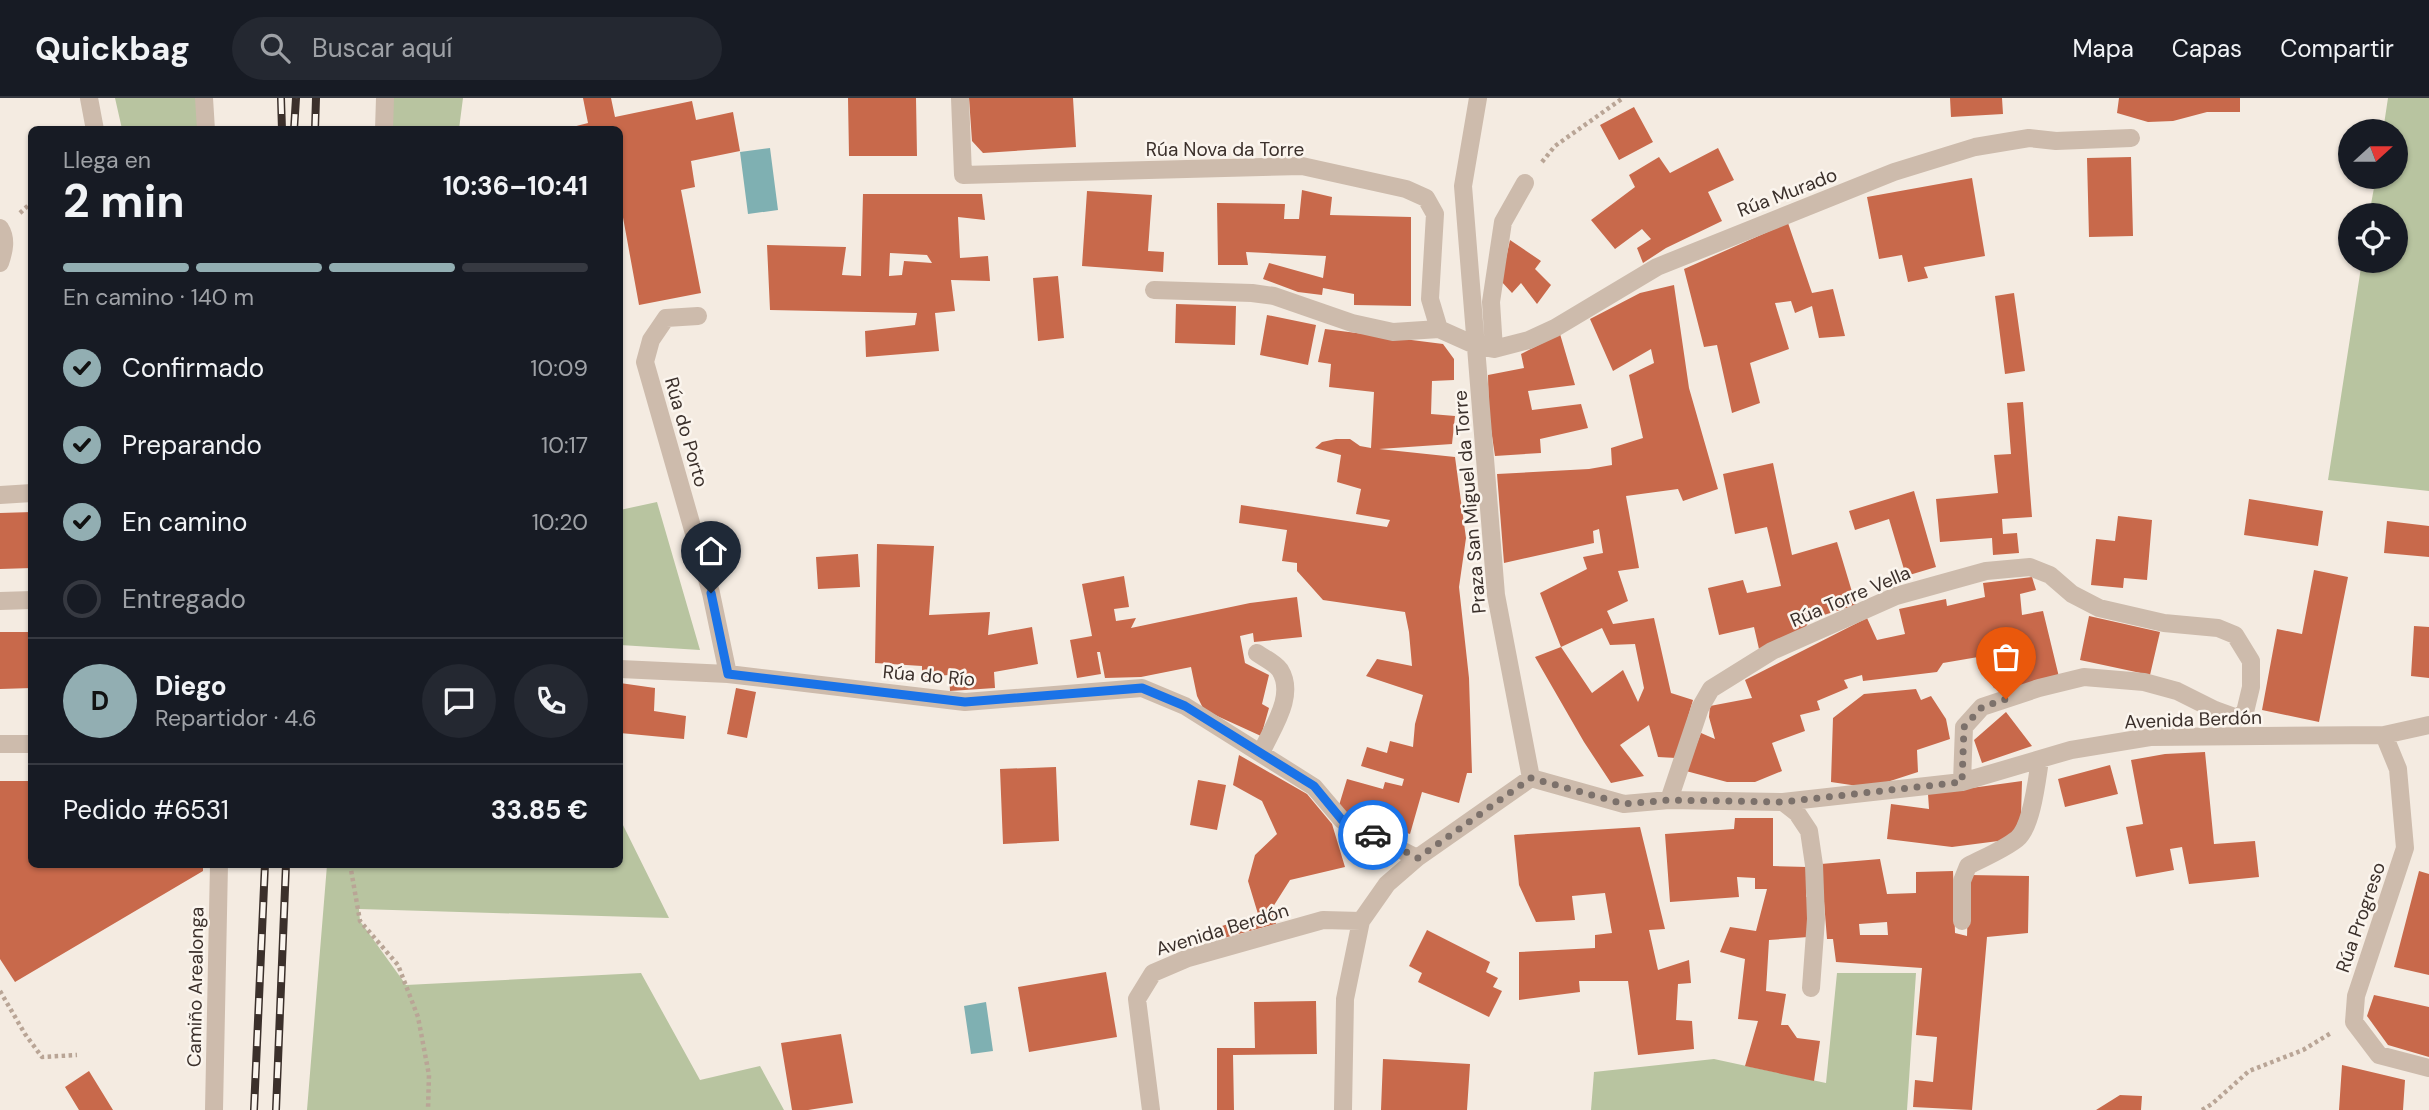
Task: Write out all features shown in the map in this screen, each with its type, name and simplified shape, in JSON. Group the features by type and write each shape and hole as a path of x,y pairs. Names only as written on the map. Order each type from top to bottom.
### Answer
{"street":[{"path":"89,98 94,126"},
{"path":"204,98 206,126"},
{"path":"384,126 385,98"},
{"name":"Rúa Nova da Torre","path":"960,98 963,175 1302,166 1406,189 1426,198 1435,214 1430,299 1439,329"},
{"path":"1478,98 1463,186 1486,347"},
{"name":"Rúa Murado","path":"1486,347 1529,340 1555,328 1657,267 1894,172 1975,147 2029,138 2056,141 2131,138"},
{"path":"1486,347 1503,222 1525,183"},
{"path":"0,228 3,231 5,250 0,262"},
{"path":"1154,290 1273,296 1352,323 1393,331 1439,329 1486,347"},
{"name":"Rúa do Porto","path":"698,316 666,318 651,340 645,362 711,593 728,674"},
{"name":"Praza San Miguel da Torre","path":"1486,347 1496,595 1531,778"},
{"path":"0,495 28,493"},
{"name":"Rúa Torre Vella","path":"1669,800 1700,708 1711,690 1772,652 1896,596 1986,571 2030,567 2049,575 2072,594 2099,608 2164,623 2218,628 2235,635 2251,661 2245,712 2237,718 2238,737"},
{"path":"0,601 28,600"},
{"path":"1257,653 1279,667 1287,688 1261,754"},
{"name":"Rúa do Río","path":"623,668 728,674 965,702 1142,688 1185,706 1314,786 1342,820 1418,858"},
{"path":"1962,782 1964,727 1982,707 2039,688 2084,677 2144,682 2166,688 2237,718"},
{"name":"Avenida Berdón","path":"1669,800 1783,802 1962,782 2071,750 2150,737 2384,735 2429,725"},
{"name":"Rúa Progreso","path":"2354,1022 2356,996 2405,848 2398,769 2384,735"},
{"path":"0,744 28,744"},
{"path":"1962,920 1962,881 1968,866 2018,838 2026,825 2040,760"},
{"path":"1343,1110 1345,999 1361,921 1387,884 1456,830 1531,778 1624,804 1669,800"},
{"path":"1783,802 1797,813 1809,831 1814,865 1816,919 1811,988"},
{"name":"Camiño Arealonga","path":"214,1110 219,868"},
{"name":"Avenida Berdón","path":"1151,1110 1137,999 1153,973 1188,958 1322,920 1361,921"},
{"path":"2354,1022 2379,1055 2429,1068"}],"path":[{"path":"1525,183 1555,146 1623,98"},
{"path":"351,868 360,920 398,965 418,1017 429,1075 428,1110"},
{"path":"0,991 42,1057 77,1055"},
{"path":"2202,1110 2249,1071 2304,1050 2354,1022"}],"green space":[{"path":"115,98 204,98 206,126 121,126"},
{"path":"385,98 463,98 459,126 382,126"},
{"path":"2388,98 2429,98 2429,491 2328,480 2360,273 2408,273 2408,203 2371,203 2374,189 2408,189 2408,119 2385,119"},
{"path":"657,502 700,650 623,645 623,509"},
{"path":"623,825 669,918 359,909 360,921 406,985 641,973 700,1080 760,1066 784,1110 307,1110 327,868 623,868"},
{"path":"1837,973 1916,973 1907,1110 1591,1110 1594,1072 1714,1059 1826,1083"}],"water":[{"path":"770,148 778,210 748,214 740,152"},
{"path":"986,1002 993,1051 971,1054 964,1006"}],"building":[{"path":"583,98 611,98 615,117 692,101 696,120 733,112 740,151 691,161 695,187 681,190 701,293 639,305 623,217 623,126 576,126 588,123"},
{"path":"848,98 916,98 917,156 849,156"},
{"path":"969,98 1073,98 1076,147 983,153 972,141"},
{"path":"1950,98 2002,98 2003,114 1951,117"},
{"path":"2119,98 2240,98 2240,112 2207,112 2173,121 2148,122 2117,113"},
{"path":"1634,107 1653,142 1619,160 1600,125"},
{"path":"1718,148 1734,180 1708,192 1722,221 1666,248 1643,263 1637,248 1651,239 1642,229 1615,249 1591,220 1635,187 1629,175 1659,157 1670,173"},
{"path":"2131,157 2133,236 2089,237 2087,158"},
{"path":"1972,178 1985,256 1924,267 1928,278 1908,282 1902,255 1879,259 1867,197"},
{"path":"1302,190 1332,197 1330,215 1411,217 1411,306 1354,305 1354,294 1323,288 1322,295 1298,292 1263,279 1269,263 1323,278 1326,256 1246,252 1248,265 1218,265 1217,203 1285,204 1284,219 1299,219"},
{"path":"1087,191 1152,195 1148,251 1164,252 1163,272 1082,266"},
{"path":"863,194 982,194 985,220 958,217 960,258 988,256 990,281 951,280 955,311 935,313 939,351 866,357 865,331 915,325 917,313 770,310 767,245 846,247 842,275 861,276","holes":["890,253 927,255 932,263 904,261 902,275 889,276"]},
{"path":"1788,223 1812,293 1833,289 1845,336 1819,338 1812,306 1795,313 1791,301 1775,303 1789,349 1750,363 1760,403 1732,413 1717,345 1704,347 1684,269"},
{"path":"1510,240 1541,261 1535,269 1551,285 1537,304 1521,283 1512,293 1501,281"},
{"path":"1058,276 1064,338 1038,341 1033,278"},
{"path":"1674,285 1689,388 1718,489 1683,501 1678,489 1626,496 1639,568 1618,571 1628,601 1607,611 1613,624 1654,618 1671,693 1693,700 1676,758 1658,757 1649,725 1620,745 1644,776 1611,783 1535,657 1561,647 1540,593 1587,569 1583,557 1603,553 1599,529 1593,531 1594,543 1504,563 1497,474 1589,469 1612,465 1611,448 1643,438 1629,375 1654,363 1651,349 1613,371 1590,319 1640,293","holes":["1602,628 1610,645 1635,644 1644,688 1638,702 1623,670 1592,693 1561,647"]},
{"path":"2014,293 2025,371 2005,374 1995,296"},
{"path":"1176,304 1236,306 1235,345 1175,343"},
{"path":"1267,315 1316,325 1308,365 1260,355"},
{"path":"1325,329 1443,344 1454,359 1454,380 1432,381 1431,414 1455,416 1452,444 1379,449 1455,457 1466,538 1459,587 1469,678 1472,773 1467,773 1459,803 1422,792 1410,834 1337,812 1347,779 1383,789 1385,782 1402,786 1404,779 1361,766 1367,747 1387,753 1390,741 1413,747 1415,724 1423,695 1366,676 1377,659 1412,666 1405,612 1323,600 1297,571 1297,563 1282,561 1287,530 1239,523 1241,505 1387,527 1390,520 1356,514 1361,489 1337,482 1341,455 1315,448 1322,442 1350,439 1360,446 1371,448 1374,392 1329,387 1331,364 1318,362"},
{"path":"1560,334 1575,385 1528,391 1532,410 1581,404 1588,428 1540,439 1541,453 1495,456 1489,416 1488,375 1524,368 1521,354"},
{"path":"2023,402 2032,517 2002,519 2003,534 2017,533 2019,553 1993,555 1992,538 1940,542 1936,499 1998,493 1994,455 2011,454 2007,403"},
{"path":"1773,463 1792,555 1837,542 1856,605 1811,619 1805,628 1759,649 1754,627 1719,635 1708,588 1743,580 1747,593 1781,586 1767,527 1735,534 1723,474"},
{"path":"1914,491 1936,567 1906,576 1889,519 1855,530 1849,511"},
{"path":"2249,499 2323,511 2318,546 2244,535"},
{"path":"28,512 28,568 0,569 0,513"},
{"path":"2118,516 2152,520 2147,580 2124,578 2123,588 2091,585 2096,539 2115,541"},
{"path":"2387,521 2429,526 2429,557 2384,553"},
{"path":"877,544 934,546 929,615 990,612 988,635 1032,627 1038,664 994,672 995,688 950,691 949,675 922,677 922,666 875,663"},
{"path":"858,554 860,587 818,589 816,557"},
{"path":"2314,570 2348,577 2319,722 2262,710 2277,629 2302,634"},
{"path":"1124,576 1129,607 1114,609 1116,621 1136,618 1131,628 1250,603 1297,597 1302,637 1254,642 1253,633 1240,636 1245,663 1269,675 1262,704 1269,708 1261,736 1204,710 1197,696 1191,667 1141,677 1105,678 1100,652 1097,652 1101,674 1077,678 1070,640 1092,636 1082,584"},
{"path":"2032,577 2036,590 2020,594 2022,615 2043,611 2059,677 2003,691 1994,688 1990,682 1984,656 1943,663 1937,672 1863,681 1862,675 1844,680 1848,688 1817,701 1820,710 1800,715 1805,731 1772,743 1782,771 1755,782 1727,782 1686,771 1701,733 1715,739 1709,717 1710,706 1752,698 1745,680 1867,618 1877,640 1905,634 1899,609 1946,599 1947,606 1985,597 1983,583"},
{"path":"2089,616 2160,632 2150,675 2080,660"},
{"path":"2414,626 2429,627 2429,678 2411,676"},
{"path":"0,632 28,632 28,688 0,689"},
{"path":"623,683 655,688 654,711 686,716 684,739 623,733"},
{"path":"736,688 756,692 747,738 727,734"},
{"path":"1916,689 1921,700 1931,696 1946,719 1950,739 1917,750 1918,772 1884,783 1858,786 1831,782 1833,718 1864,694"},
{"path":"2006,712 2032,746 1982,763 1974,740"},
{"path":"2205,752 2214,844 2255,841 2259,877 2189,884 2182,847 2170,849 2174,870 2136,877 2126,827 2143,824 2131,760 2165,754"},
{"path":"1239,755 1307,794 1332,824 1345,867 1290,880 1271,910 1276,924 1224,938 1219,927 1258,914 1248,881 1255,855 1277,834 1262,801 1233,785"},
{"path":"2110,765 2118,794 2065,807 2058,779"},
{"path":"1056,767 1059,841 1003,844 1000,769"},
{"path":"1198,780 1226,785 1217,830 1190,825"},
{"path":"0,781 28,781 28,868 203,868 203,871 15,982 0,959"},
{"path":"2022,781 2021,816 2006,840 1952,847 1887,839 1891,804 1929,809 1928,794"},
{"path":"1735,818 1773,818 1773,866 1807,867 1806,897 1810,896 1808,937 1769,940 1766,991 1786,994 1781,1025 1788,1025 1797,1038 1820,1041 1814,1081 1745,1066 1758,1021 1738,1019 1745,959 1720,952 1730,927 1756,931 1767,889 1755,889 1755,878 1737,877 1739,897 1670,902 1665,834 1734,829"},
{"path":"1640,827 1665,929 1649,930 1658,970 1689,960 1691,983 1678,984 1676,1020 1692,1021 1694,1049 1638,1055 1628,981 1579,981 1580,992 1519,1000 1519,952 1595,948 1595,935 1612,933 1605,893 1572,896 1575,920 1536,922 1519,885 1514,835"},
{"path":"1880,859 1887,894 1916,893 1916,872 1953,871 1955,933 1967,936 1969,875 2029,876 2028,933 1987,937 1972,1110 1913,1107 1915,1080 1933,1082 1937,1037 1916,1035 1922,968 1836,962 1833,939 1827,939 1821,864","holes":["1887,922 1888,935 1860,935 1859,924"]},
{"path":"2419,871 2429,874 2429,975 2394,967"},
{"path":"1427,930 1490,962 1486,972 1498,978 1493,987 1502,991 1489,1017 1418,982 1422,973 1409,966"},
{"path":"1106,972 1117,1037 1029,1052 1018,987"},
{"path":"2374,995 2429,1007 2429,1057 2388,1045 2367,1016"},
{"path":"1316,1001 1317,1054 1233,1055 1234,1110 1217,1110 1217,1048 1255,1048 1254,1002"},
{"path":"841,1034 853,1103 792,1110 781,1043"},
{"path":"1383,1059 1470,1064 1467,1110 1381,1110"},
{"path":"2342,1065 2405,1080 2403,1110 2339,1110"},
{"path":"89,1071 113,1110 79,1110 65,1087"},
{"path":"2120,1095 2142,1096 2141,1110 2096,1110"}],"railway":[{"path":"281,98 282,126"},
{"path":"294,126 296,98"},
{"path":"315,126 316,98"},
{"path":"254,1110 265,868"},
{"path":"276,1110 286,868"}],"way so far":[{"path":"1373,835 1418,858 1531,778 1624,804 1669,800 1783,802 1962,782 1964,727 1982,707 2006,699"}],"route":[{"path":"711,593 728,674 965,702 1142,688 1185,706 1314,786 1342,820 1373,835"}]}
